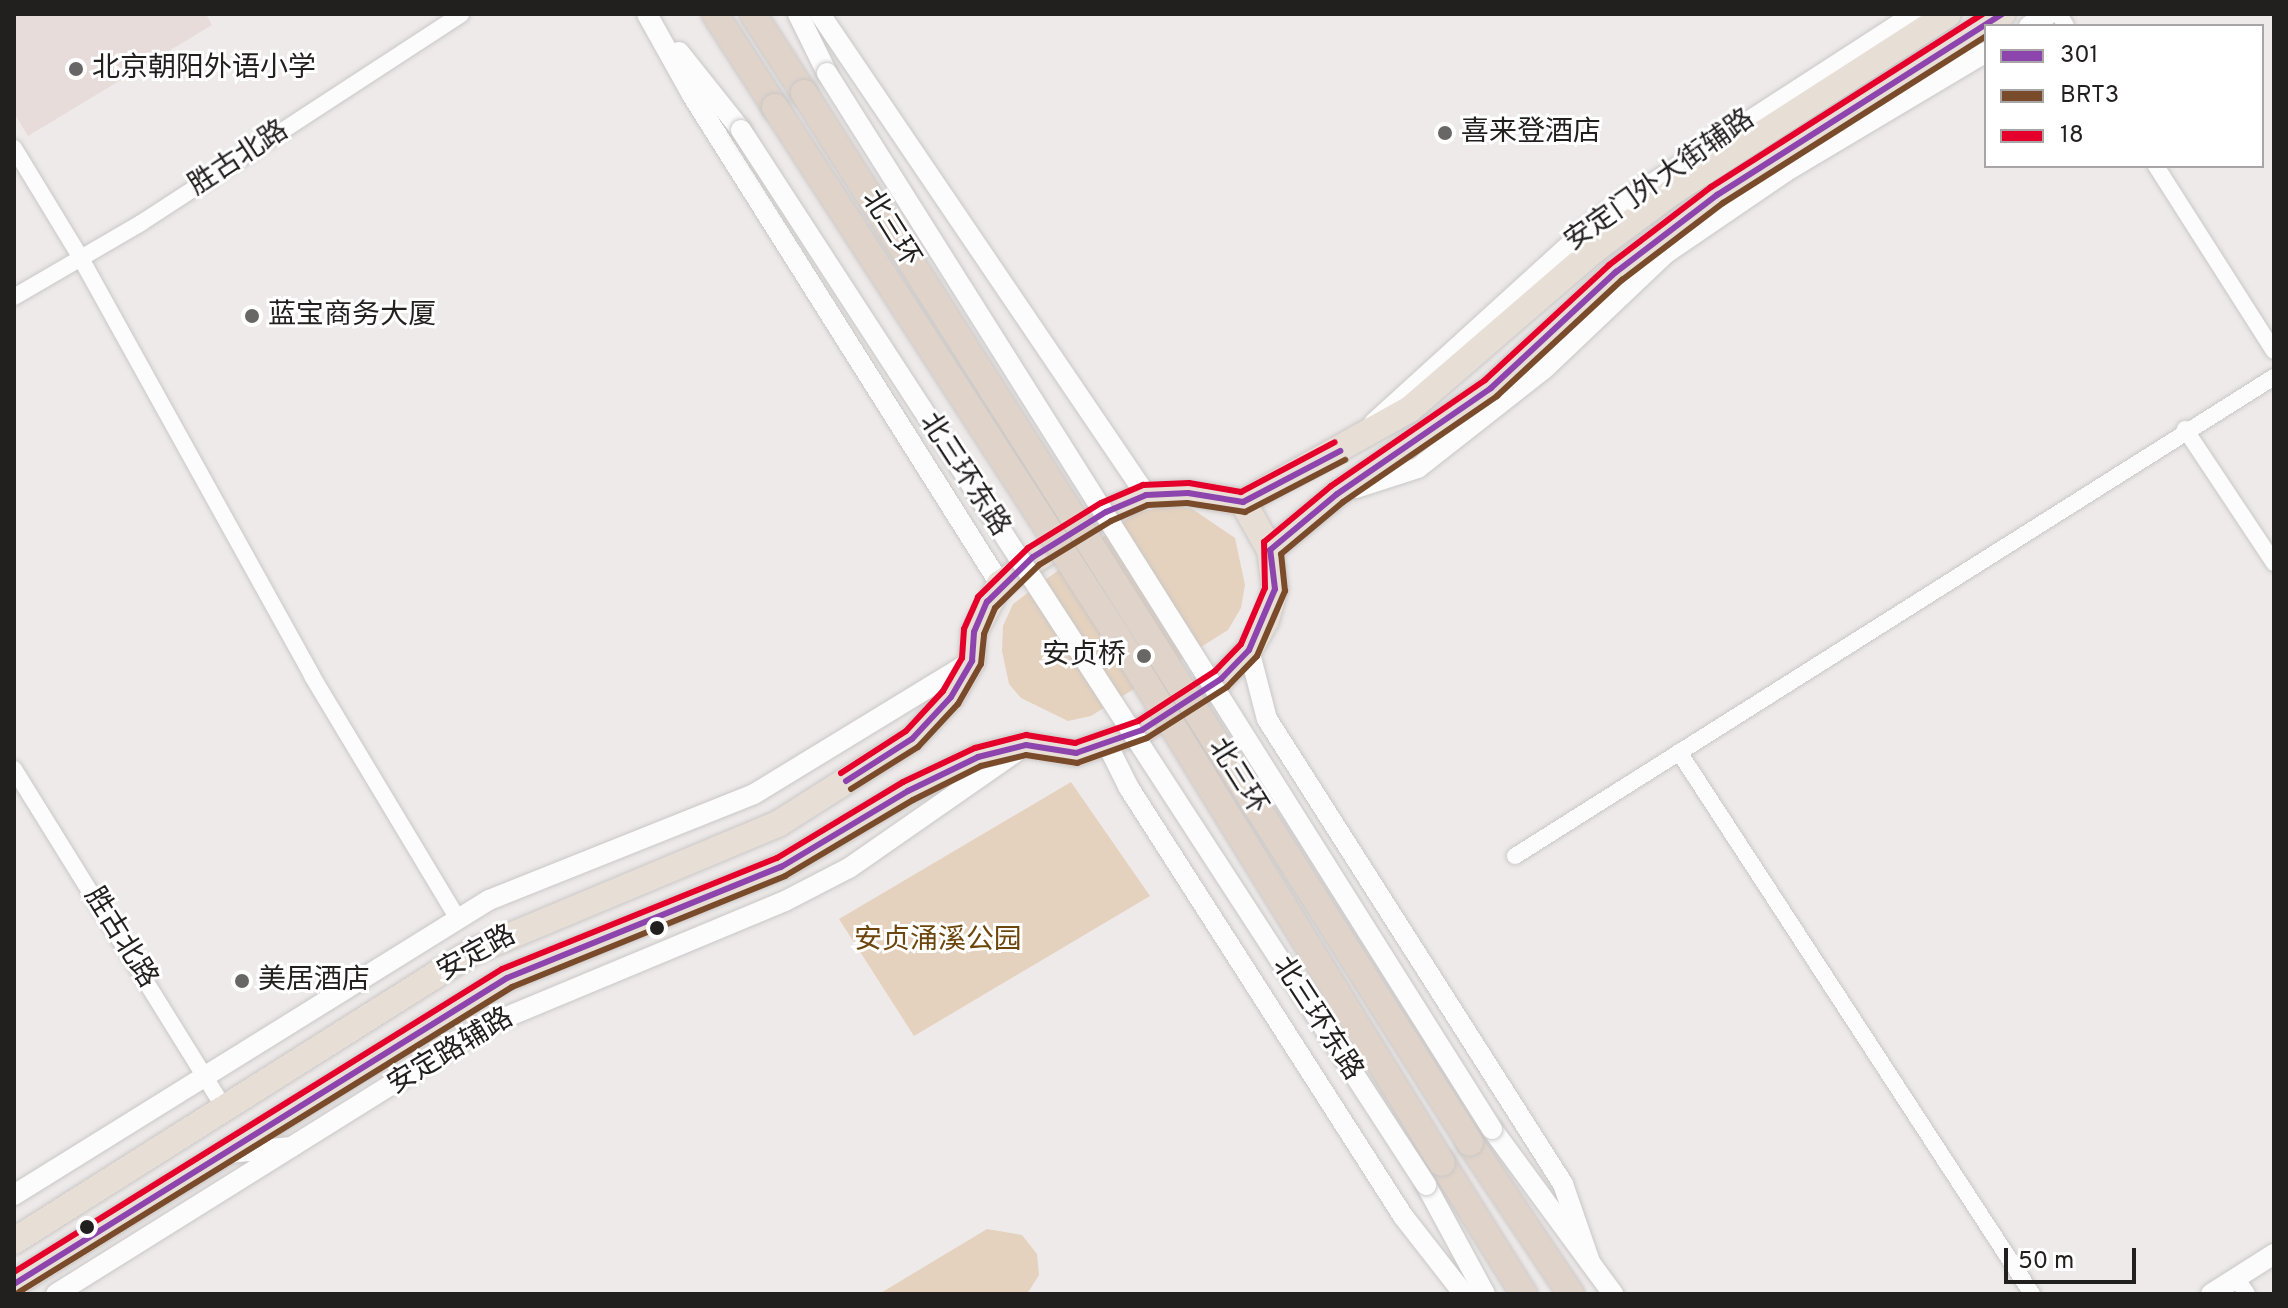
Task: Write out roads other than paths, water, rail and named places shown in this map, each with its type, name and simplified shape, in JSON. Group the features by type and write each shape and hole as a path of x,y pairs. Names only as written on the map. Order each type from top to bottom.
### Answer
{"highway":[{"name":"北三环","path":"753,14 1470,1143 1571,1294"},
{"name":"北三环","path":"715,16 1116,634 1524,1294"}],"main road":[{"path":"1000,584 1106,512 1146,495 1188,493 1243,502 1410,409 1594,250 1672,192 1948,14"},
{"path":"1270,550 1337,494 1491,388 1616,272 1717,195 1984,25"},
{"path":"1026,745 1076,753 1108,746 1221,679 1249,650 1275,589 1270,550 1243,502"},
{"name":"安定路","path":"14,1241 472,952 778,824 912,739 951,697 972,661 974,632 1000,584"},
{"name":"安定路","path":"14,1284 507,978 781,867 908,791 988,754 1026,745"}],"street":[{"name":"胜古北路","path":"14,297 79,255 141,223 461,14"},
{"path":"648,14 692,95 1000,584"},
{"name":"北三环东路","path":"648,14 741,130 1426,1185 1485,1294"},
{"path":"798,14 827,73 1492,1129 1613,1294"},
{"path":"820,14 1146,495"},
{"name":"安定门外大街辅路","path":"1356,441 1424,373 1598,219 1915,14"},
{"path":"1337,494 1418,468 1544,369 1665,254 1785,172 1984,53"},
{"path":"14,148 79,255 312,676 458,919"},
{"path":"2157,168 2274,351"},
{"path":"1515,856 2185,429 2274,377"},
{"path":"2185,429 2274,563"},
{"path":"1249,650 1267,719 1563,1184 1590,1262"},
{"path":"14,1195 458,919 532,880 754,794 972,661"},
{"name":"安定路辅路","path":"56,1294 300,1146 485,1026 785,901 849,868 1026,745"},
{"path":"1108,746 1129,788 1403,1216 1464,1294"},
{"path":"1679,752 2032,1294"},
{"name":"胜古北路","path":"14,769 224,1108"},
{"path":"228,1153 300,1146"},
{"path":"2211,1294 2241,1286 2274,1254"}],"place":[{"name":"北京朝阳外语小学","path":"76,69"},
{"name":"喜来登酒店","path":"1445,133"},
{"name":"蓝宝商务大厦","path":"252,316"},
{"name":"安贞桥","path":"1144,656"},
{"name":"美居酒店","path":"242,981"}],"park label":[{"name":"安贞涌溪公园","path":"938,941"}]}
